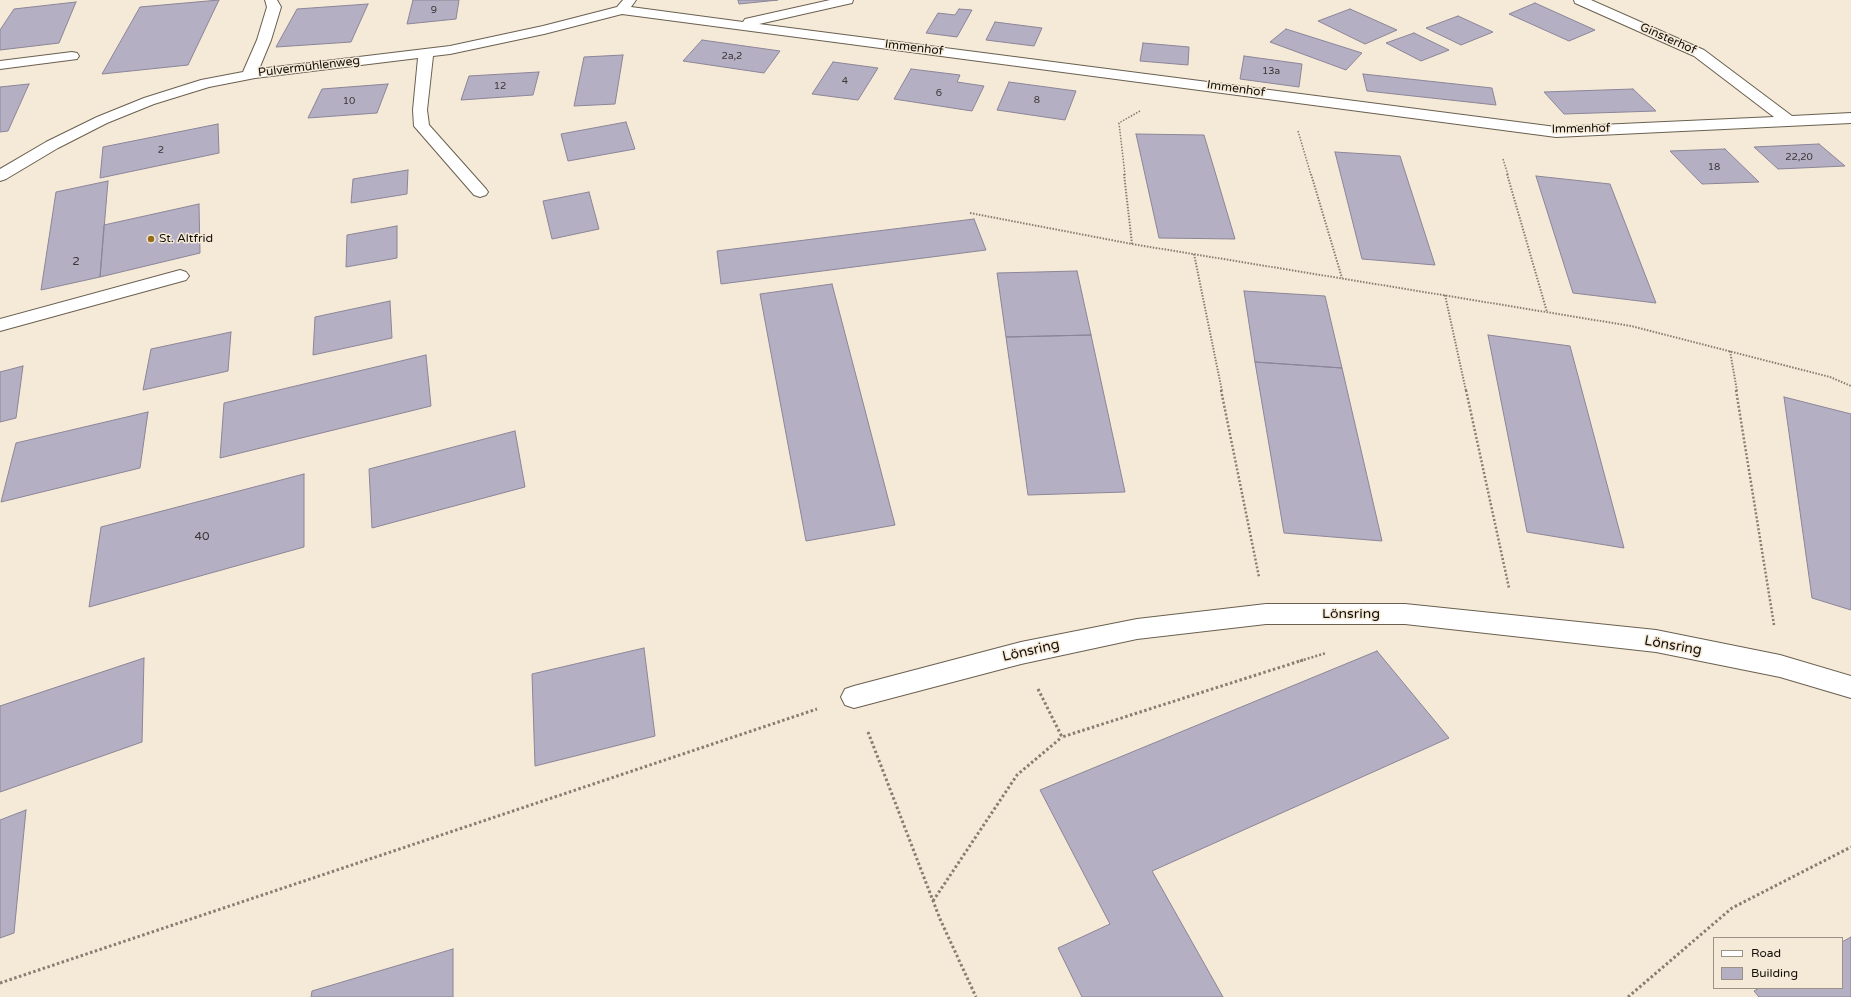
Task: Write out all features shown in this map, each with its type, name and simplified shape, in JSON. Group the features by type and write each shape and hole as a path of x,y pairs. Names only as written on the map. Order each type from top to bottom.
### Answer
{"street":[{"path":"249,75 264,40 274,7 271,0"},
{"path":"735,25 847,0"},
{"name":"Ginsterhof","path":"1580,0 1699,53 1787,120"},
{"name":"Pulvermühlenweg","path":"0,176 52,145 115,114 149,101 206,83 249,75 450,50 544,30 626,5"},
{"name":"Immenhof","path":"626,5 735,25 1556,132 1851,118"},
{"path":"426,53 420,110 422,126 480,192"},
{"path":"0,65 72,56"},
{"path":"0,326 180,276"},
{"name":"Lönsring","path":"854,697 1021,653 1137,629 1266,614 1405,614 1656,641 1780,666 1851,687"}],"path":[{"path":"1132,244 1119,123 1189,83"},
{"path":"1288,96 1342,278"},
{"path":"1493,123 1547,312"},
{"path":"970,213 1132,244 1631,326 1830,377 1851,386"},
{"path":"1194,254 1266,614"},
{"path":"1445,295 1517,625"},
{"path":"1730,351 1780,666"},
{"path":"933,901 1017,774 1062,737 1328,652"},
{"path":"1021,653 1062,737"},
{"path":"0,983 854,697 933,901 976,997"},
{"path":"1631,996 1732,908 1851,846"}],"building":[{"path":"219,0 188,65 102,74 140,7"},
{"path":"413,0 459,0 456,19 407,24"},
{"path":"738,0 778,0 739,4"},
{"path":"76,2 59,43 0,50 0,30 14,9"},
{"path":"1535,3 1595,30 1569,41 1509,14"},
{"path":"368,4 351,42 276,47 297,9"},
{"path":"959,9 972,10 957,37 926,33 938,13 955,15"},
{"path":"1350,9 1397,30 1365,44 1318,21"},
{"path":"1458,16 1493,32 1461,45 1426,28"},
{"path":"995,22 1042,28 1034,46 986,40"},
{"path":"1286,29 1362,53 1346,70 1270,42"},
{"path":"1414,33 1449,50 1421,61 1386,43"},
{"path":"702,40 780,51 764,73 683,61"},
{"path":"1143,43 1189,47 1188,65 1140,61"},
{"path":"623,55 615,104 574,106 584,57"},
{"path":"1244,56 1302,64 1299,87 1240,79"},
{"path":"833,62 878,68 858,100 812,94"},
{"path":"911,69 960,75 957,82 984,86 972,111 894,99"},
{"path":"539,72 533,95 461,100 469,76"},
{"path":"1363,74 1492,88 1496,105 1367,91"},
{"path":"1009,82 1076,91 1065,120 997,110"},
{"path":"29,84 8,131 0,132 0,87"},
{"path":"388,84 377,113 308,118 322,89"},
{"path":"1633,89 1656,111 1564,114 1544,92"},
{"path":"626,122 635,149 568,161 561,134"},
{"path":"218,124 219,153 100,178 103,147"},
{"path":"1136,134 1204,135 1235,239 1159,238"},
{"path":"1819,144 1845,166 1778,169 1754,147"},
{"path":"1725,149 1759,182 1702,184 1670,151"},
{"path":"1335,152 1400,156 1435,265 1362,259"},
{"path":"408,170 407,194 351,203 353,179"},
{"path":"1536,176 1610,184 1656,303 1573,293"},
{"path":"108,181 100,277 41,290 56,192"},
{"path":"589,192 599,229 552,239 543,201"},
{"name":"St. Altfrid","path":"199,204 200,253 100,277 104,225"},
{"path":"974,219 986,250 721,284 717,251"},
{"path":"397,226 397,258 346,267 347,235"},
{"path":"1077,271 1091,335 1006,337 997,273"},
{"path":"832,284 895,525 806,541 760,294"},
{"path":"1244,291 1325,296 1342,368 1255,362"},
{"path":"390,301 392,338 313,355 315,317"},
{"path":"231,332 228,371 143,390 151,349"},
{"path":"1091,335 1125,492 1028,495 1006,337"},
{"path":"1488,335 1570,346 1624,548 1527,532"},
{"path":"426,355 431,406 220,458 224,403"},
{"path":"1255,362 1342,368 1382,541 1284,533"},
{"path":"23,366 16,418 0,422 0,372"},
{"path":"1784,397 1851,414 1851,610 1812,598"},
{"path":"148,412 140,468 1,502 16,443"},
{"path":"515,431 525,487 372,528 369,469"},
{"path":"304,474 304,547 89,607 101,527"},
{"path":"644,648 655,736 535,766 532,674"},
{"path":"1377,651 1449,738 1152,871 1223,997 1082,997 1058,948 1110,924 1040,790"},
{"path":"144,658 142,742 0,792 0,706"},
{"path":"26,810 14,933 0,938 0,820"},
{"path":"1851,937 1851,997 1759,997 1754,991 1757,989 1843,989 1843,941"},
{"path":"453,949 453,997 311,997 312,991"}],"place":[{"name":"St. Altfrid","path":"151,239"}]}
